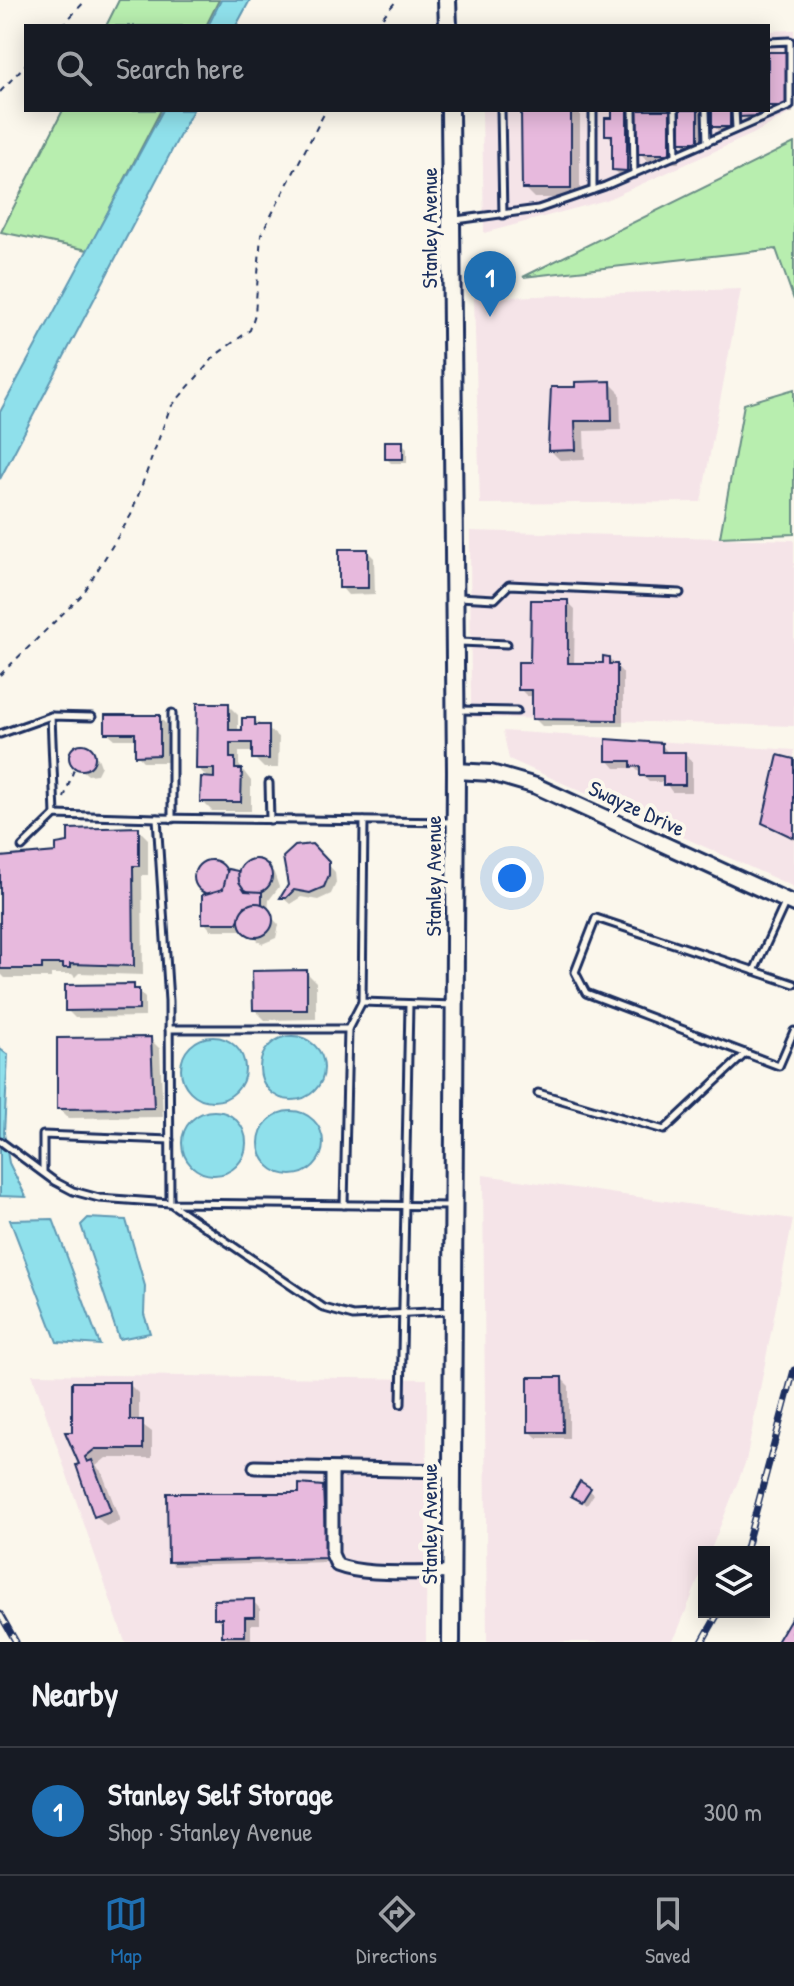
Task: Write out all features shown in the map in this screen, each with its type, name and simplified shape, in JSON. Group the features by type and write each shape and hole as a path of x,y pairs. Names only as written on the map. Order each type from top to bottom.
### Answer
{"main road":[{"path":"447,0 448,24"},
{"name":"Stanley Avenue","path":"450,112 456,771 451,1642"}],"street":[{"name":"Swayze Drive","path":"456,771 491,773 536,786 790,902"},
{"path":"255,1467 332,1471 451,1471"},
{"path":"332,1471 332,1554 337,1565 357,1573 378,1570 451,1573"}],"lane":[{"path":"770,42 790,41 792,105 770,111"},
{"path":"501,112 503,215"},
{"path":"593,112 593,190"},
{"path":"633,112 634,174"},
{"path":"675,112 676,156"},
{"path":"706,112 707,142"},
{"path":"735,112 736,128"},
{"path":"451,220 538,209 634,174 764,113"},
{"path":"454,597 495,599 509,585 680,593"},
{"path":"455,641 507,644"},
{"path":"455,710 517,711"},
{"path":"172,713 172,819"},
{"path":"0,734 51,716 92,717"},
{"path":"51,716 55,815"},
{"path":"269,783 270,820"},
{"path":"22,847 55,815 455,822"},
{"path":"157,818 169,1029 170,1203"},
{"path":"344,1205 348,1029 362,1002 364,821"},
{"path":"754,971 790,902"},
{"path":"794,984 596,918 575,972 586,993 779,1066 794,1031"},
{"path":"362,1002 455,1005"},
{"path":"401,1404 409,1004"},
{"path":"169,1029 348,1029"},
{"path":"538,1093 664,1130 746,1053"},
{"path":"43,1171 43,1135 170,1140"},
{"path":"0,1141 73,1191 99,1198 170,1203 452,1206"},
{"path":"170,1203 324,1308 353,1316 451,1311"}],"path":[{"path":"64,24 86,0"},
{"path":"377,24 397,0"},
{"path":"0,92 24,66"},
{"path":"0,675 83,594 131,515 170,408 216,355 250,330 255,314 258,247 266,223 325,112"},
{"path":"54,803 64,799 74,769"}],"shaded area":[{"path":"794,30 794,111 753,134 606,200 484,233 482,112 770,112 770,31"},
{"path":"741,289 701,502 480,504 474,298"},
{"path":"470,531 794,540 794,726 471,717"},
{"path":"503,731 794,750 794,887 509,759"},
{"path":"483,1175 793,1219 746,1461 712,1546 698,1546 698,1581 676,1635 670,1642 487,1642"},
{"path":"32,1374 427,1379 426,1642 125,1642"}],"green space":[{"path":"119,0 219,0 207,24 107,24"},
{"path":"62,112 160,112 88,250 1,232"},
{"path":"794,143 794,300 776,249 523,277"},
{"path":"794,389 794,534 720,537 744,404"}],"water":[{"path":"221,0 250,0 237,24 209,24"},
{"path":"162,112 192,112 0,479 0,412"},
{"path":"292,1036 315,1045 324,1068 315,1091 292,1100 269,1091 260,1068 269,1045"},
{"path":"213,1037 236,1046 245,1069 236,1092 213,1101 190,1092 181,1069 190,1046"},
{"path":"0,1049 8,1055 4,1133 9,1163 26,1197 0,1196"},
{"path":"214,1111 237,1120 246,1143 237,1166 214,1175 191,1166 182,1143 191,1120"},
{"path":"291,1111 314,1120 323,1143 314,1166 291,1175 268,1166 259,1143 268,1120"},
{"path":"88,1218 126,1220 145,1286 144,1314 150,1333 119,1339 81,1225"},
{"path":"53,1219 100,1345 57,1342 10,1220"}],"building":[{"path":"770,52 786,52 786,106 770,106"},
{"path":"521,112 571,112 571,189 522,189"},
{"path":"612,112 627,112 627,171 612,170 612,135 605,135 605,118 612,118"},
{"path":"637,112 670,112 670,154 638,154"},
{"path":"680,112 698,112 698,142 680,142"},
{"path":"712,112 730,112 730,127 712,127"},
{"path":"740,112 758,112 758,116 740,117"},
{"path":"611,381 612,421 575,421 576,450 548,451 551,387 575,387 575,382"},
{"path":"385,441 403,441 403,459 385,459"},
{"path":"339,549 368,549 368,588 339,588"},
{"path":"531,600 568,600 568,663 603,663 603,656 609,657 609,664 617,664 617,720 532,719 532,690 518,690 518,662 530,662"},
{"path":"197,703 229,703 229,730 242,730 242,718 255,718 255,725 269,725 269,759 252,759 252,743 230,743 230,758 235,758 235,769 242,769 241,802 200,802 201,777 214,778 214,769 196,769"},
{"path":"105,715 160,715 160,755 135,756 135,733 105,733"},
{"path":"606,739 662,743 662,752 685,752 685,785 663,785 663,776 640,776 640,766 631,767 631,761 606,761"},
{"path":"82,744 91,748 95,757 91,766 82,770 73,766 69,757 73,748"},
{"path":"778,755 794,759 794,838 762,823"},
{"path":"139,827 139,866 133,866 134,966 70,964 70,968 63,968 63,964 42,964 42,969 0,969 0,857 56,852 56,844 68,842 68,829"},
{"path":"312,844 329,862 329,875 324,887 310,893 294,890 286,898 280,898 288,885 283,857 295,846"},
{"path":"255,859 267,864 272,876 267,888 255,893 243,888 238,876 243,864"},
{"path":"211,860 223,865 228,877 223,889 211,894 199,889 194,877 199,865"},
{"path":"228,869 238,871 239,882 245,891 262,892 262,904 245,906 237,923 202,923 202,895 223,889"},
{"path":"256,903 268,908 273,920 268,932 256,937 244,932 239,920 244,908"},
{"path":"307,970 307,1010 253,1010 252,971"},
{"path":"134,984 134,989 139,989 139,1010 65,1011 65,985"},
{"path":"151,1037 154,1108 57,1109 57,1038"},
{"path":"528,1377 562,1377 563,1432 528,1432"},
{"path":"72,1382 130,1382 130,1420 143,1420 143,1449 95,1449 85,1457 87,1462 92,1460 111,1511 94,1517 76,1465 79,1464 65,1432 72,1432"},
{"path":"580,1481 591,1488 582,1502 571,1496"},
{"path":"299,1484 323,1486 326,1558 168,1562 167,1493 299,1493"},
{"path":"254,1599 254,1617 245,1617 245,1636 222,1636 222,1618 214,1618 214,1600"},
{"path":"791,1618 794,1642 777,1642"}],"railway":[{"path":"747,1546 794,1370"},
{"path":"0,1614 16,1642"},
{"path":"702,1642 716,1618"}],"place":[{"name":"Stanley Self Storage","path":"490,317"}]}
